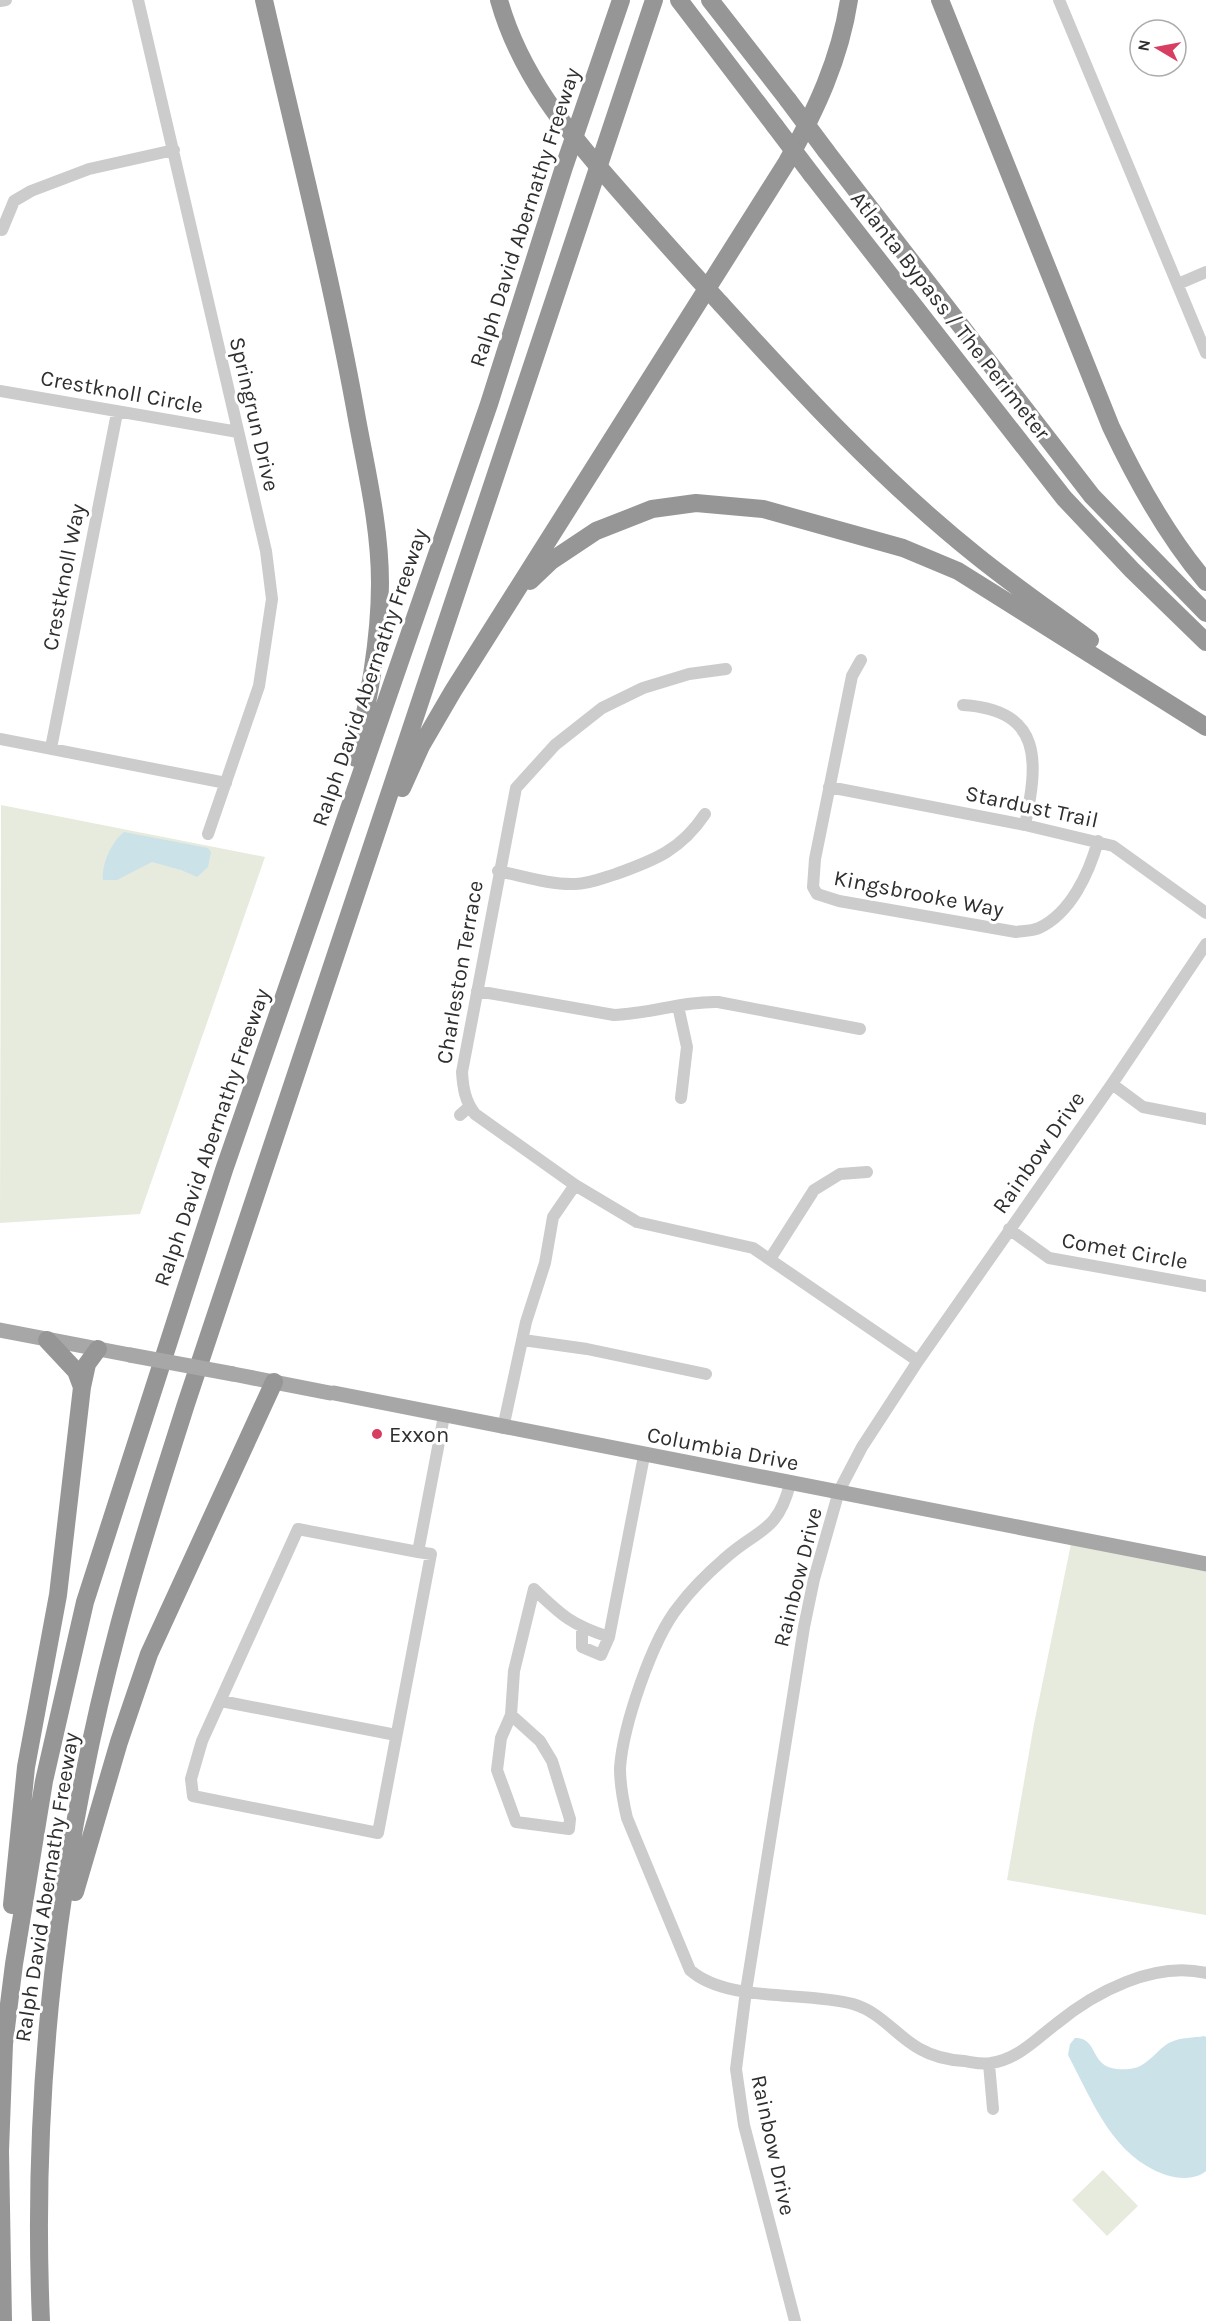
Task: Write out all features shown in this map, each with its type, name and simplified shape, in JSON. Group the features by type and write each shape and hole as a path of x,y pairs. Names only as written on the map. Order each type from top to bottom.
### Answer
{"highway":[{"path":"264,0 344,346 374,511 380,580 379,622 373,678 342,828"},
{"path":"499,0 513,42 551,109 584,151 838,430 976,555 1206,724"},
{"name":"Ralph David Abernathy Freeway","path":"3,2321 0,2151 4,2044 15,1953 44,1781 85,1602 220,1181 489,404 564,167 621,0"},
{"name":"Ralph David Abernathy Freeway","path":"41,2321 38,2199 40,2126 54,1970 78,1808 117,1633 186,1404 654,0"},
{"name":"Atlanta Bypass / The Perimeter","path":"710,0 1092,496 1206,613"},
{"path":"721,0 788,100"},
{"path":"316,1016 394,805 422,746 502,614 787,162 814,113 836,60 849,0"},
{"path":"940,0 1111,427 1130,467 1162,523 1206,582"},
{"name":"Atlanta Bypass / The Perimeter","path":"680,2 1064,498 1140,578 1206,642"},
{"path":"502,614 525,586 551,561 596,531 614,522 652,509 696,503 741,505 903,548 958,571 1206,724"},
{"path":"47,1340 76,1371 82,1387"},
{"path":"4,2044 20,1818 26,1767 58,1595 82,1387 87,1364 98,1349"},
{"path":"54,1970 119,1742 149,1654 274,1382"}],"main road":[{"path":"0,1330 98,1349"},
{"name":"Columbia Drive","path":"98,1349 1206,1564"}],"street":[{"path":"0,1 6,0"},
{"name":"Springrun Drive","path":"138,0 266,551 272,599 259,686 208,834"},
{"path":"1059,0 1206,353"},
{"path":"2,230 14,201 30,191 89,169 174,150"},
{"path":"1178,284 1206,272"},
{"name":"Crestknoll Circle","path":"0,391 117,413 238,432"},
{"name":"Crestknoll Way","path":"51,748 117,413"},
{"name":"Kingsbrooke Way","path":"861,660 852,676 829,787 813,887 817,894 839,901 1016,932 1037,929 1053,919 1075,894 1090,869 1098,841"},
{"name":"Charleston Terrace","path":"726,669 689,674 643,688 602,708 555,745 516,788 498,871 462,1072 464,1111 475,1114 575,1185 637,1222 753,1248 918,1360"},
{"path":"963,705 994,710 1016,724 1027,737 1034,756 1031,794 1025,825"},
{"path":"0,739 226,783"},
{"name":"Stardust Trail","path":"829,787 1025,825 1113,846 1206,913"},
{"path":"498,871 559,883 591,882 652,861 667,853 692,835 705,814"},
{"name":"Rainbow Drive","path":"795,2321 757,2176 739,2096 736,2069 746,1991 804,1627 813,1579 839,1491 862,1447 918,1360 1112,1084 1206,944"},
{"path":"477,991 614,1015 698,1001 718,1002 860,1029"},
{"path":"678,1006 687,1047 681,1098"},
{"path":"1112,1084 1143,1107 1206,1119"},
{"path":"770,1259 814,1190 840,1174 867,1172"},
{"path":"503,1428 526,1322 545,1263 553,1217 575,1185"},
{"name":"Comet Circle","path":"1009,1229 1049,1258 1206,1286"},
{"path":"523,1340 587,1349 706,1374"},
{"path":"418,1552 444,1416"},
{"path":"582,1628 582,1647 601,1655 609,1637 644,1456"},
{"path":"790,1484 784,1508 777,1520 724,1559 678,1606 666,1626 636,1702 620,1767 621,1792 627,1818 690,1970 702,1980 746,1991 851,2004 882,2019 919,2048 942,2059 989,2064 1009,2058 1033,2044 1086,2001 1119,1985 1174,1969 1206,1973"},
{"path":"298,1529 418,1552 431,1554 378,1833 198,1799 190,1791 191,1779 202,1741 298,1529"},
{"path":"512,1715 540,1741 552,1761 570,1819 569,1829 516,1822 497,1770 501,1738 512,1715 514,1671 534,1589 565,1618 582,1628 609,1637"},
{"path":"221,1701 396,1736"},
{"path":"989,2064 993,2109"}],"shaded area":[{"path":"1,805 265,857 140,1214 0,1223"},
{"path":"1072,1539 1206,1568 1206,1915 1007,1880 1034,1724"},
{"path":"1103,2170 1138,2206 1107,2236 1072,2200"}],"water":[{"path":"124,832 208,848 211,852 208,867 197,877 152,862 117,880 103,880 108,854 115,841"},
{"path":"1206,2037 1206,2171 1192,2177 1182,2178 1166,2175 1148,2167 1132,2155 1106,2126 1068,2055 1070,2044 1075,2038 1083,2039 1089,2043 1100,2061 1106,2066 1115,2069 1129,2069 1147,2062 1175,2040"}],"place":[{"name":"Exxon","path":"377,1434"}]}
